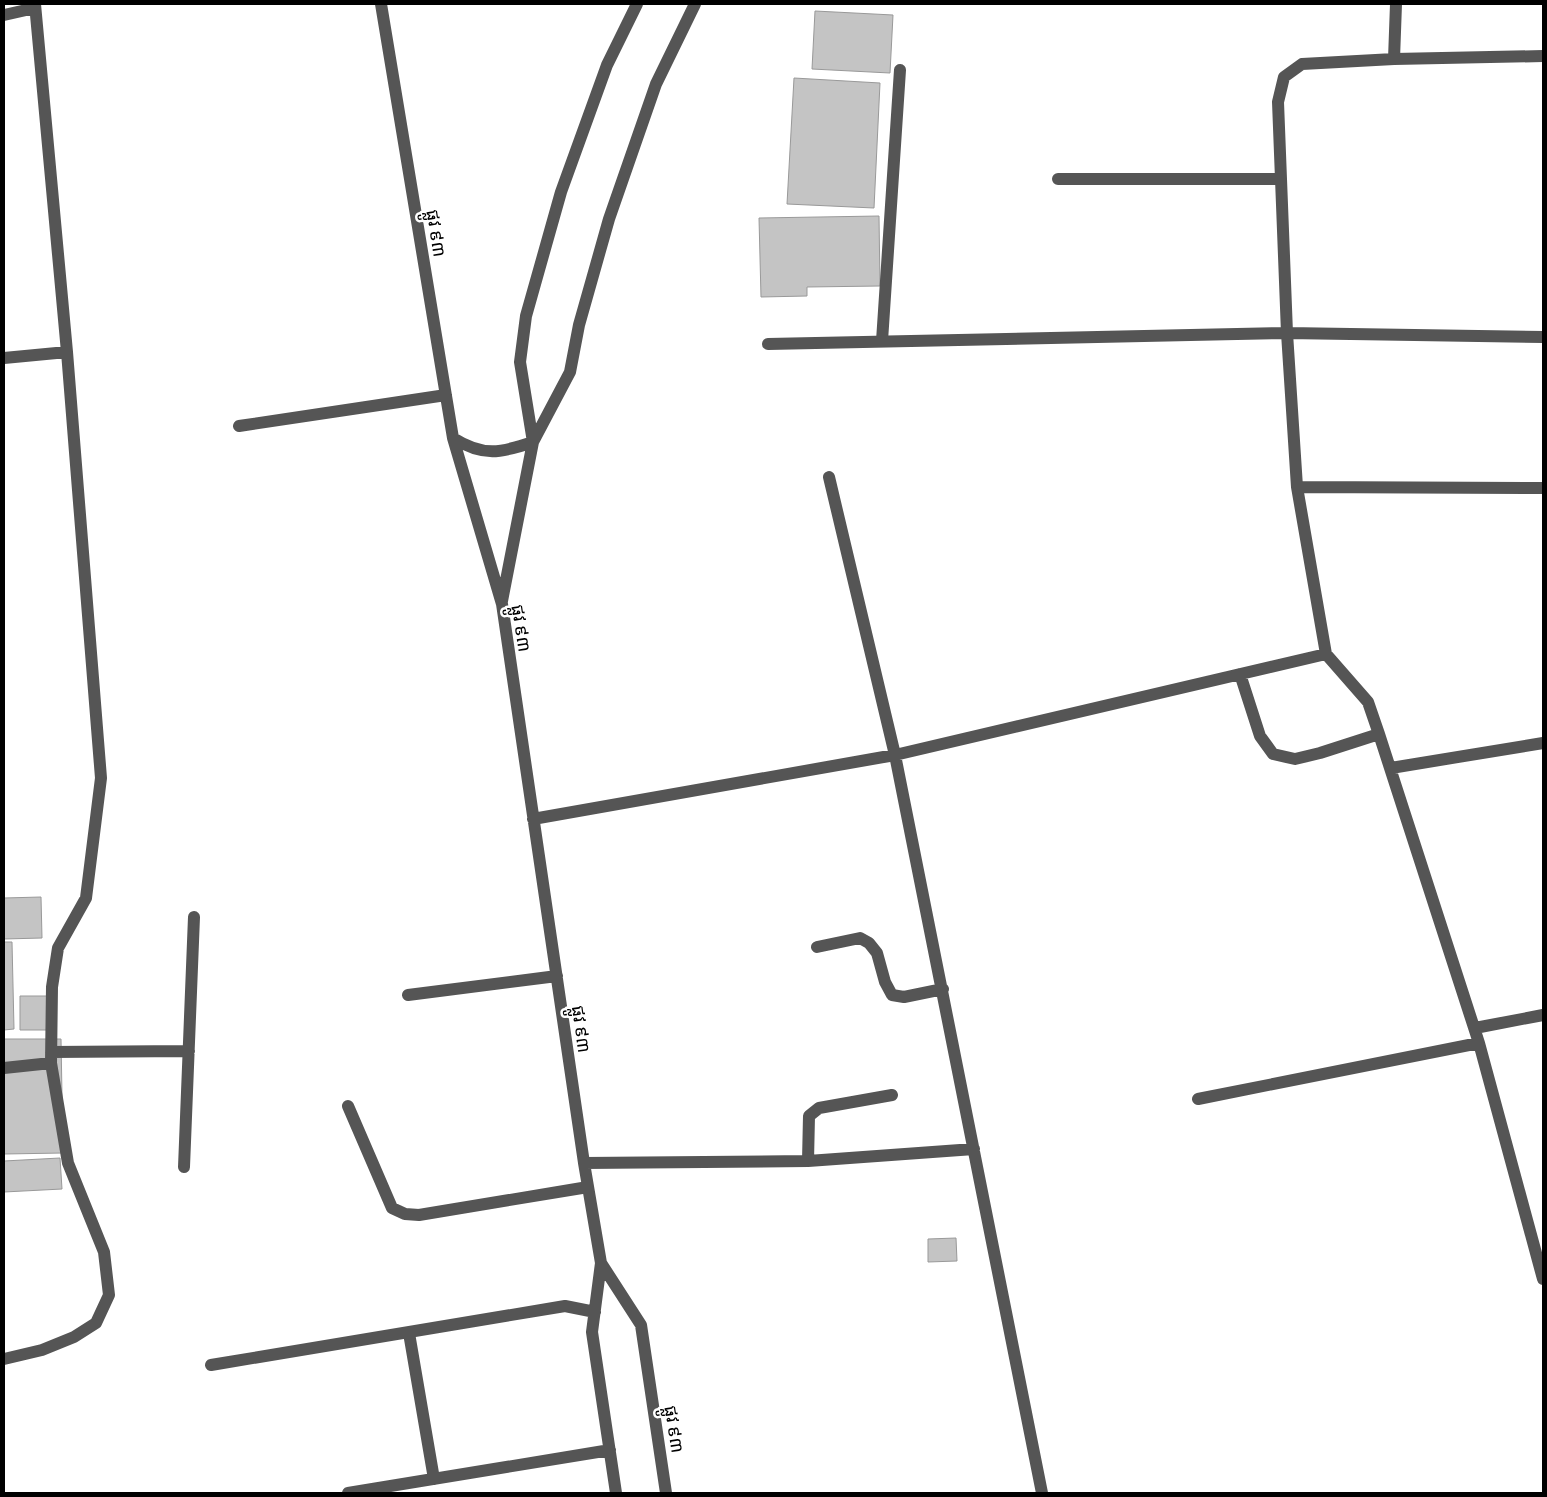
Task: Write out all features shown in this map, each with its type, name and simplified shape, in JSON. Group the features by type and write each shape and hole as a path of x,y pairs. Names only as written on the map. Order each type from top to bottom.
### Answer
{"street":[{"name":"ផ្លូវ ៩៣","path":"381,4 453,438 502,604 584,1164 601,1263 592,1332 616,1493"},
{"path":"533,442 520,362 526,316 561,192 606,66 637,4"},
{"path":"502,604 533,442 570,372 579,325 609,219 656,84 696,4"},
{"path":"1394,59 1396,4"},
{"path":"4,15 35,6 67,352 101,778 86,898 58,948 52,987 51,1058 68,1164 104,1252 109,1296 96,1323 74,1337 42,1350 4,1359"},
{"path":"1543,56 1394,59 1302,64 1284,77 1278,102 1286,332 1297,486 1326,654 1368,702 1391,768 1475,1028 1539,1246 1543,1279"},
{"path":"882,341 900,70"},
{"path":"1058,178 1281,178"},
{"path":"768,344 1286,332 1543,337"},
{"path":"4,358 67,352"},
{"path":"239,426 446,395"},
{"path":"453,438 469,448 492,452 510,450 533,442"},
{"path":"829,477 895,755 1042,1493"},
{"path":"1297,486 1543,488"},
{"path":"533,819 895,755 1326,654"},
{"path":"1240,674 1260,736 1274,754 1295,759 1379,734"},
{"path":"1391,768 1543,743"},
{"path":"184,1167 194,917"},
{"path":"817,946 860,938 877,953 885,982 892,995 904,997 942,990"},
{"path":"408,995 557,976"},
{"path":"1475,1028 1543,1015"},
{"path":"1198,1100 1479,1043"},
{"path":"4,1068 51,1058 189,1051"},
{"path":"808,1161 809,1116 819,1108 892,1095"},
{"path":"348,1106 392,1208 405,1214 419,1215 588,1187"},
{"path":"584,1164 808,1161 974,1149"},
{"name":"ផ្លូវ ៩៣","path":"601,1263 641,1325 666,1493"},
{"path":"211,1365 565,1306 595,1312"},
{"path":"409,1333 434,1479"},
{"path":"348,1493 610,1450"}],"building":[{"path":"815,11 893,15 890,73 812,69"},
{"path":"794,78 880,83 874,208 787,204"},
{"path":"879,216 880,286 807,287 807,296 761,297 759,218"},
{"path":"41,897 42,938 4,939 4,898"},
{"path":"4,942 12,942 14,1029 4,1030"},
{"path":"20,996 48,996 48,1030 20,1030"},
{"path":"4,1039 61,1039 63,1153 4,1154"},
{"path":"60,1158 62,1189 4,1192 4,1161"},
{"path":"956,1238 957,1261 928,1262 928,1239"}]}
